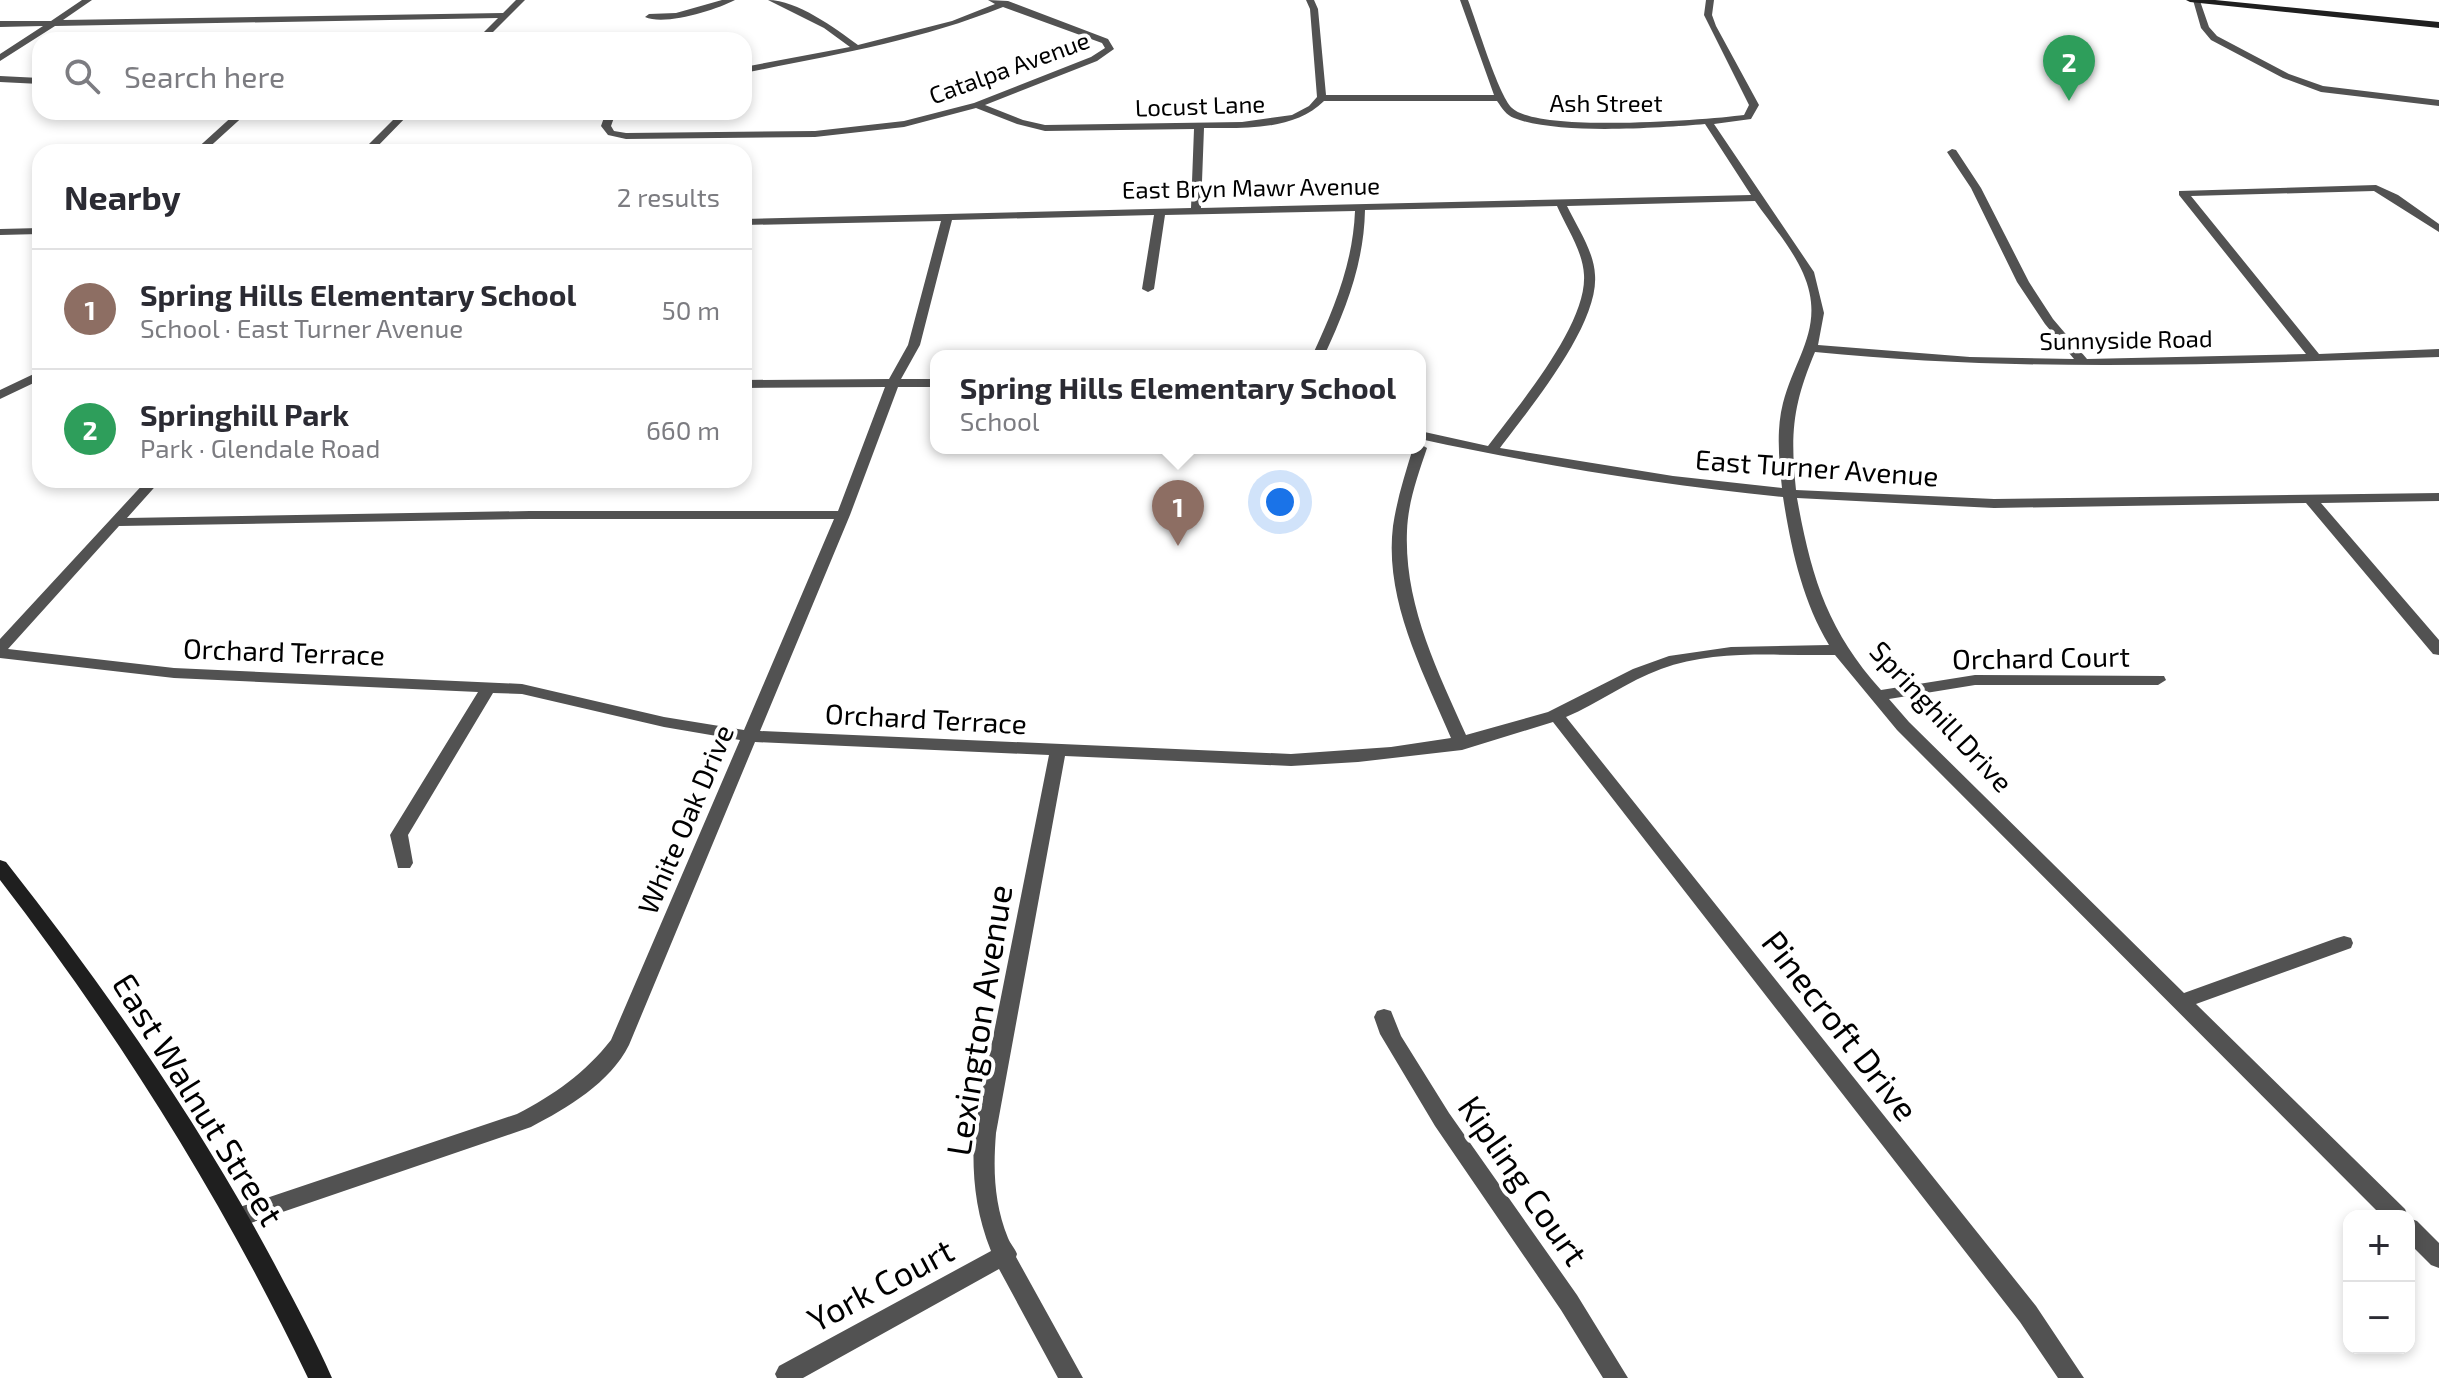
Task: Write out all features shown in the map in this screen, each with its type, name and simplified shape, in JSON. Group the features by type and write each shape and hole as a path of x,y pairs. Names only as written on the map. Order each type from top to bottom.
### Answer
{"street":[{"path":"39,32 88,0"},
{"path":"488,32 521,0"},
{"path":"649,17 677,16 731,0"},
{"path":"772,0 827,26 858,49"},
{"path":"752,69 858,49 934,30 996,2 1013,0"},
{"path":"1310,0 1322,98 1500,98 1464,0"},
{"path":"1707,121 1748,117 1755,108 1712,26 1708,15 1710,0"},
{"path":"2190,0 2439,25"},
{"path":"2196,1 2205,28 2214,38 2286,76 2321,89 2439,103"},
{"name":"Catalpa Avenue","path":"607,120 609,131 637,137 842,132 904,124 977,105 1102,56 1110,49 1105,41 996,2"},
{"path":"0,24 506,15"},
{"path":"0,58 32,37"},
{"path":"0,79 32,81"},
{"name":"Locust Lane","path":"977,105 1045,128 1257,125 1294,118 1322,98"},
{"name":"Ash Street","path":"1500,98 1508,111 1519,117 1548,123 1707,121"},
{"path":"207,144 234,120"},
{"path":"374,144 398,120"},
{"name":"Springhill Drive","path":"1707,121 1808,272 1817,294 1819,315 1814,348 1795,385 1785,437 1798,548 1838,650 1914,737 2391,1210"},
{"path":"1196,210 1199,126"},
{"path":"1952,152 1976,188 2023,282 2049,321 2083,362"},
{"path":"2315,357 2183,193 2376,188 2439,229"},
{"name":"East Bryn Mawr Avenue","path":"752,222 1759,198"},
{"path":"1491,451 1553,366 1588,295 1588,264 1560,202"},
{"path":"1321,350 1356,261 1360,207"},
{"path":"1148,289 1160,211"},
{"name":"White Oak Drive","path":"239,1217 512,1125 562,1100 584,1084 619,1045 843,515 893,383 914,345 948,216"},
{"path":"0,232 32,231"},
{"name":"Sunnyside Road","path":"1814,348 1943,362 2083,362 2439,353"},
{"path":"0,395 32,379"},
{"path":"752,384 930,383"},
{"name":"East Turner Avenue","path":"1426,443 1645,478 1790,494 2025,504 2439,497"},
{"path":"1417,454 1401,503 1398,564 1412,628 1462,744"},
{"path":"0,650 147,488"},
{"path":"2311,500 2439,650"},
{"path":"115,522 530,515 843,515"},
{"name":"Orchard Terrace","path":"0,650 174,673 541,692 664,722 748,736 1291,760 1360,758 1462,744 1556,715 1613,684 1672,660 1715,655 1838,650"},
{"name":"Orchard Court","path":"1878,696 1975,680 2158,680"},
{"path":"404,863 399,835 489,687"},
{"name":"Pinecroft Drive","path":"1556,715 2028,1314 2072,1378"},
{"name":"Lexington Avenue","path":"1058,750 985,1133 984,1188 991,1218 1006,1254 1071,1378"},
{"name":"East Walnut Street","path":"0,867 91,986 239,1217 320,1378"},
{"path":"2181,1002 2344,943"},
{"name":"Kipling Court","path":"1384,1017 1393,1041 1450,1136 1577,1311 1616,1378"},
{"path":"2415,1234 2439,1258"},
{"name":"York Court","path":"787,1374 1006,1254"}],"place":[{"name":"Springhill Park","path":"2069,101"},
{"name":"Spring Hills Elementary School","path":"1178,546"}]}
